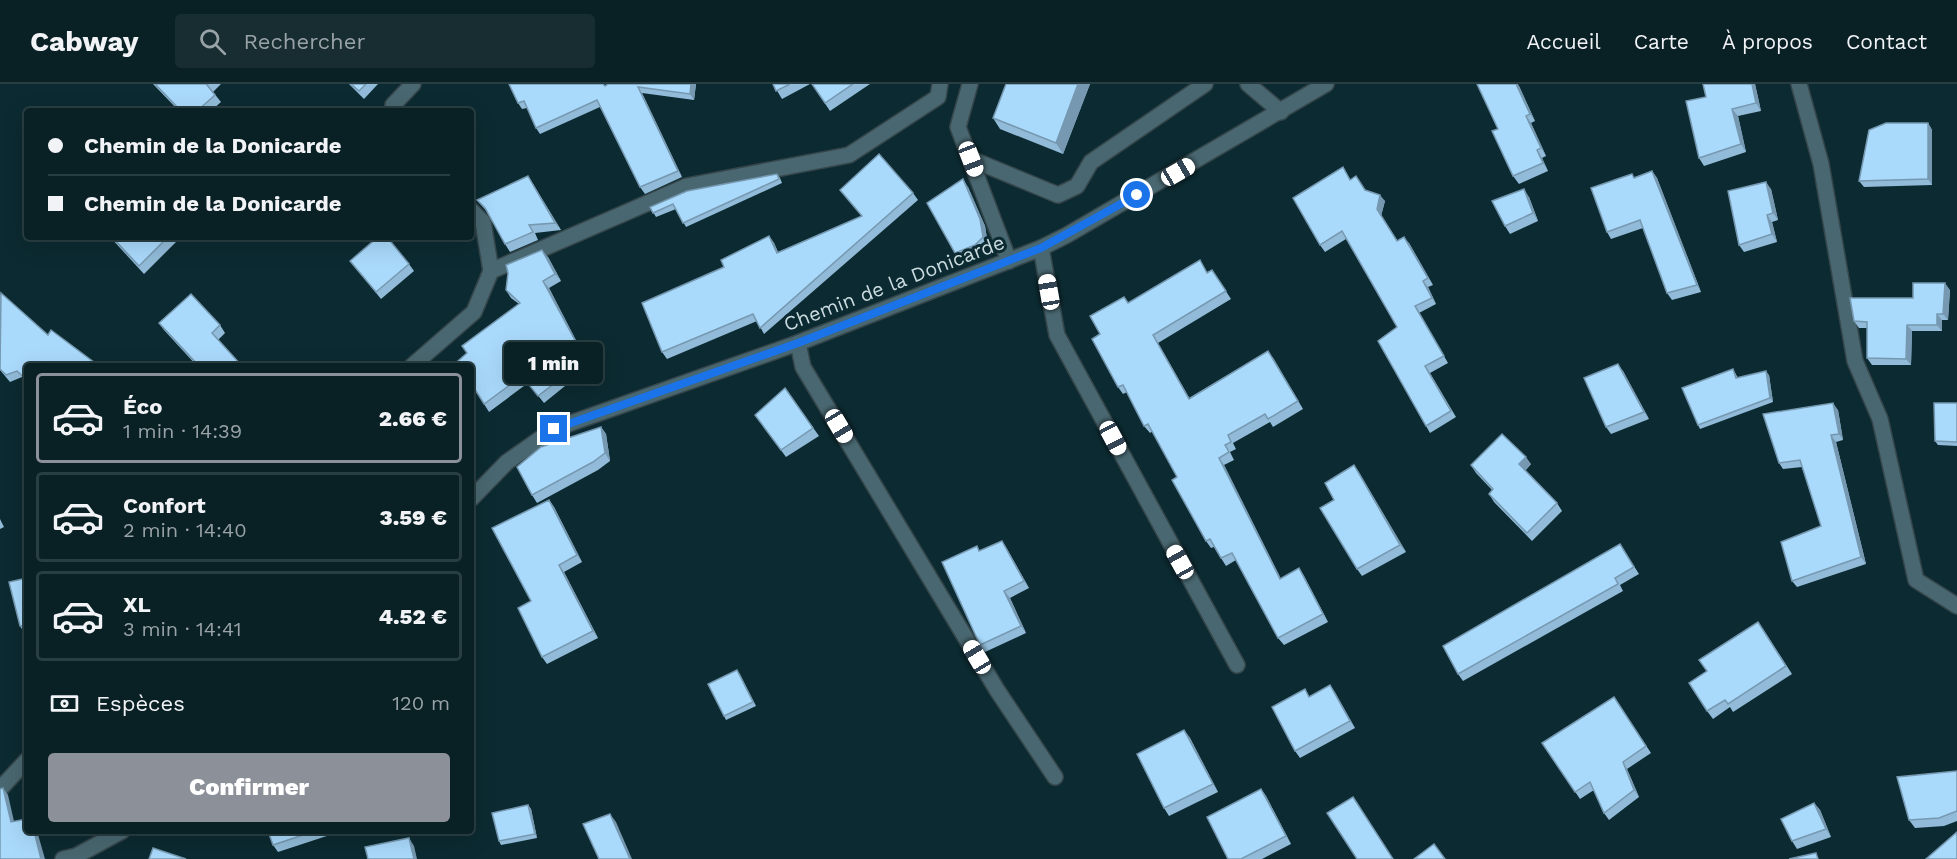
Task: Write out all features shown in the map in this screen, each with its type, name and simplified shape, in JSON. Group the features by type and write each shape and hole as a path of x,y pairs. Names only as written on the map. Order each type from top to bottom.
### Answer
{"street":[{"path":"393,108 393,105 413,84"},
{"path":"491,271 687,186 849,155 938,97 940,84"},
{"path":"970,84 958,127 1009,261"},
{"path":"971,159 1058,195 1077,186 1091,162 1205,84"},
{"path":"1248,84 1281,112"},
{"name":"Chemin de la Donicarde","path":"474,496 507,462 554,429 798,343 1041,248 1067,236 1326,84"},
{"path":"1799,84 1821,164 1855,361 1880,419 1916,580 1957,606"},
{"path":"415,363 474,312 491,271 483,222 474,213"},
{"path":"1041,248 1057,335 1237,665"},
{"path":"798,343 803,367 997,690 1055,777"},
{"path":"0,789 24,763"},
{"path":"63,859 76,856 116,834"}],"building":[{"path":"155,84 208,84 215,95 200,108 178,108"},
{"path":"351,84 366,84 359,91"},
{"path":"509,84 603,84 605,86 608,84 691,84 690,94 638,87 678,171 640,187 597,100 536,128 524,101 518,103"},
{"path":"773,84 790,84 776,91"},
{"path":"812,84 853,84 825,103"},
{"path":"1006,84 1078,84 1056,143 993,118"},
{"path":"1477,84 1516,84 1530,114 1526,116 1541,148 1537,150 1543,163 1513,176 1492,131 1498,129"},
{"path":"1703,84 1752,84 1756,103 1732,109 1741,144 1699,158 1686,101 1706,97"},
{"path":"1886,123 1928,123 1928,179 1859,181 1869,130"},
{"path":"879,154 913,193 760,328 753,314 662,352 642,303 724,267 721,260 769,236 777,253 862,216 840,190"},
{"path":"1343,167 1350,180 1356,176 1365,190 1380,195 1377,209 1397,241 1404,237 1428,278 1423,281 1432,298 1415,306 1444,356 1425,366 1451,411 1426,426 1378,341 1397,327 1342,231 1320,245 1293,198"},
{"path":"1652,171 1697,285 1667,293 1640,220 1607,232 1591,188 1632,174 1634,178"},
{"path":"777,174 779,179 683,223 673,204 653,213 650,207 687,191"},
{"path":"528,176 555,223 529,225 533,232 505,244 485,208 477,200"},
{"path":"963,179 980,219 983,237 975,245 955,253 927,203"},
{"path":"1766,182 1773,213 1767,215 1772,234 1739,245 1728,191"},
{"path":"1524,189 1533,213 1505,226 1492,201"},
{"path":"115,240 165,240 139,266"},
{"path":"374,240 389,240 409,264 376,292 350,261"},
{"path":"542,250 555,274 543,281 577,344 551,359 560,379 538,396 522,376 484,404 474,388 474,363 459,363 458,361 467,353 462,346 520,303 506,290 508,273 506,265"},
{"path":"1200,260 1207,273 1212,270 1226,291 1153,335 1189,399 1268,351 1298,401 1268,419 1265,414 1228,435 1231,442 1225,445 1229,452 1219,458 1280,579 1299,568 1323,614 1278,638 1232,553 1221,558 1210,539 1206,541 1172,480 1177,477 1148,424 1144,426 1123,385 1118,387 1092,339 1100,334 1090,316 1124,297 1128,303"},
{"path":"1913,283 1945,283 1943,314 1937,314 1937,325 1907,325 1906,359 1867,358 1867,322 1854,321 1850,298 1913,298"},
{"path":"1,293 48,335 51,330 95,363 24,363 24,377 17,371 6,375 0,369"},
{"path":"191,294 220,325 212,333 239,363 196,363 159,323"},
{"path":"1618,364 1644,412 1606,427 1584,378"},
{"path":"1733,369 1736,378 1766,371 1770,398 1698,425 1682,388"},
{"path":"785,388 813,428 781,450 755,415"},
{"path":"1833,403 1839,434 1831,435 1861,557 1792,581 1781,542 1821,526 1800,460 1779,463 1763,414"},
{"path":"1934,403 1957,403 1957,442 1935,441"},
{"path":"601,427 605,453 593,462 532,495 517,467 541,447"},
{"path":"1502,434 1526,457 1519,464 1557,503 1527,533 1489,494 1493,489 1471,465"},
{"path":"1354,465 1400,545 1357,569 1320,508 1334,500 1325,483"},
{"path":"549,500 577,555 559,565 593,631 542,657 518,608 531,601 492,528"},
{"path":"1002,541 1024,581 1004,591 1021,626 980,645 942,562 977,546 979,551"},
{"path":"1620,544 1634,567 1615,578 1618,584 1458,674 1443,646"},
{"path":"24,579 24,625 20,626 9,582"},
{"path":"1758,622 1786,666 1728,704 1725,700 1707,711 1689,683 1707,671 1699,660"},
{"path":"737,670 753,702 724,716 708,684"},
{"path":"1330,685 1350,721 1295,751 1272,707 1305,689 1309,697"},
{"path":"1614,697 1646,746 1623,762 1634,790 1604,813 1590,782 1575,792 1542,743"},
{"path":"1184,730 1213,784 1164,808 1137,754"},
{"path":"1957,771 1957,811 1939,818 1909,820 1897,777"},
{"path":"3,788 11,822 24,820 24,834 35,834 41,859 0,859 0,789"},
{"path":"1261,789 1286,836 1241,859 1228,859 1207,817"},
{"path":"1353,797 1393,859 1357,859 1327,813"},
{"path":"1814,803 1826,829 1792,841 1781,819"},
{"path":"528,805 535,834 499,841 492,813"},
{"path":"610,814 630,859 599,859 583,824"},
{"path":"1957,832 1957,859 1926,859"},
{"path":"269,834 306,834 273,845"},
{"path":"409,838 414,859 368,859 365,847"},
{"path":"1434,844 1445,859 1414,859"},
{"path":"153,848 186,859 149,859"},
{"path":"1816,853 1818,859 1789,859"}],"route":[{"path":"554,429 798,343 1041,248 1067,236 1137,195"}]}
